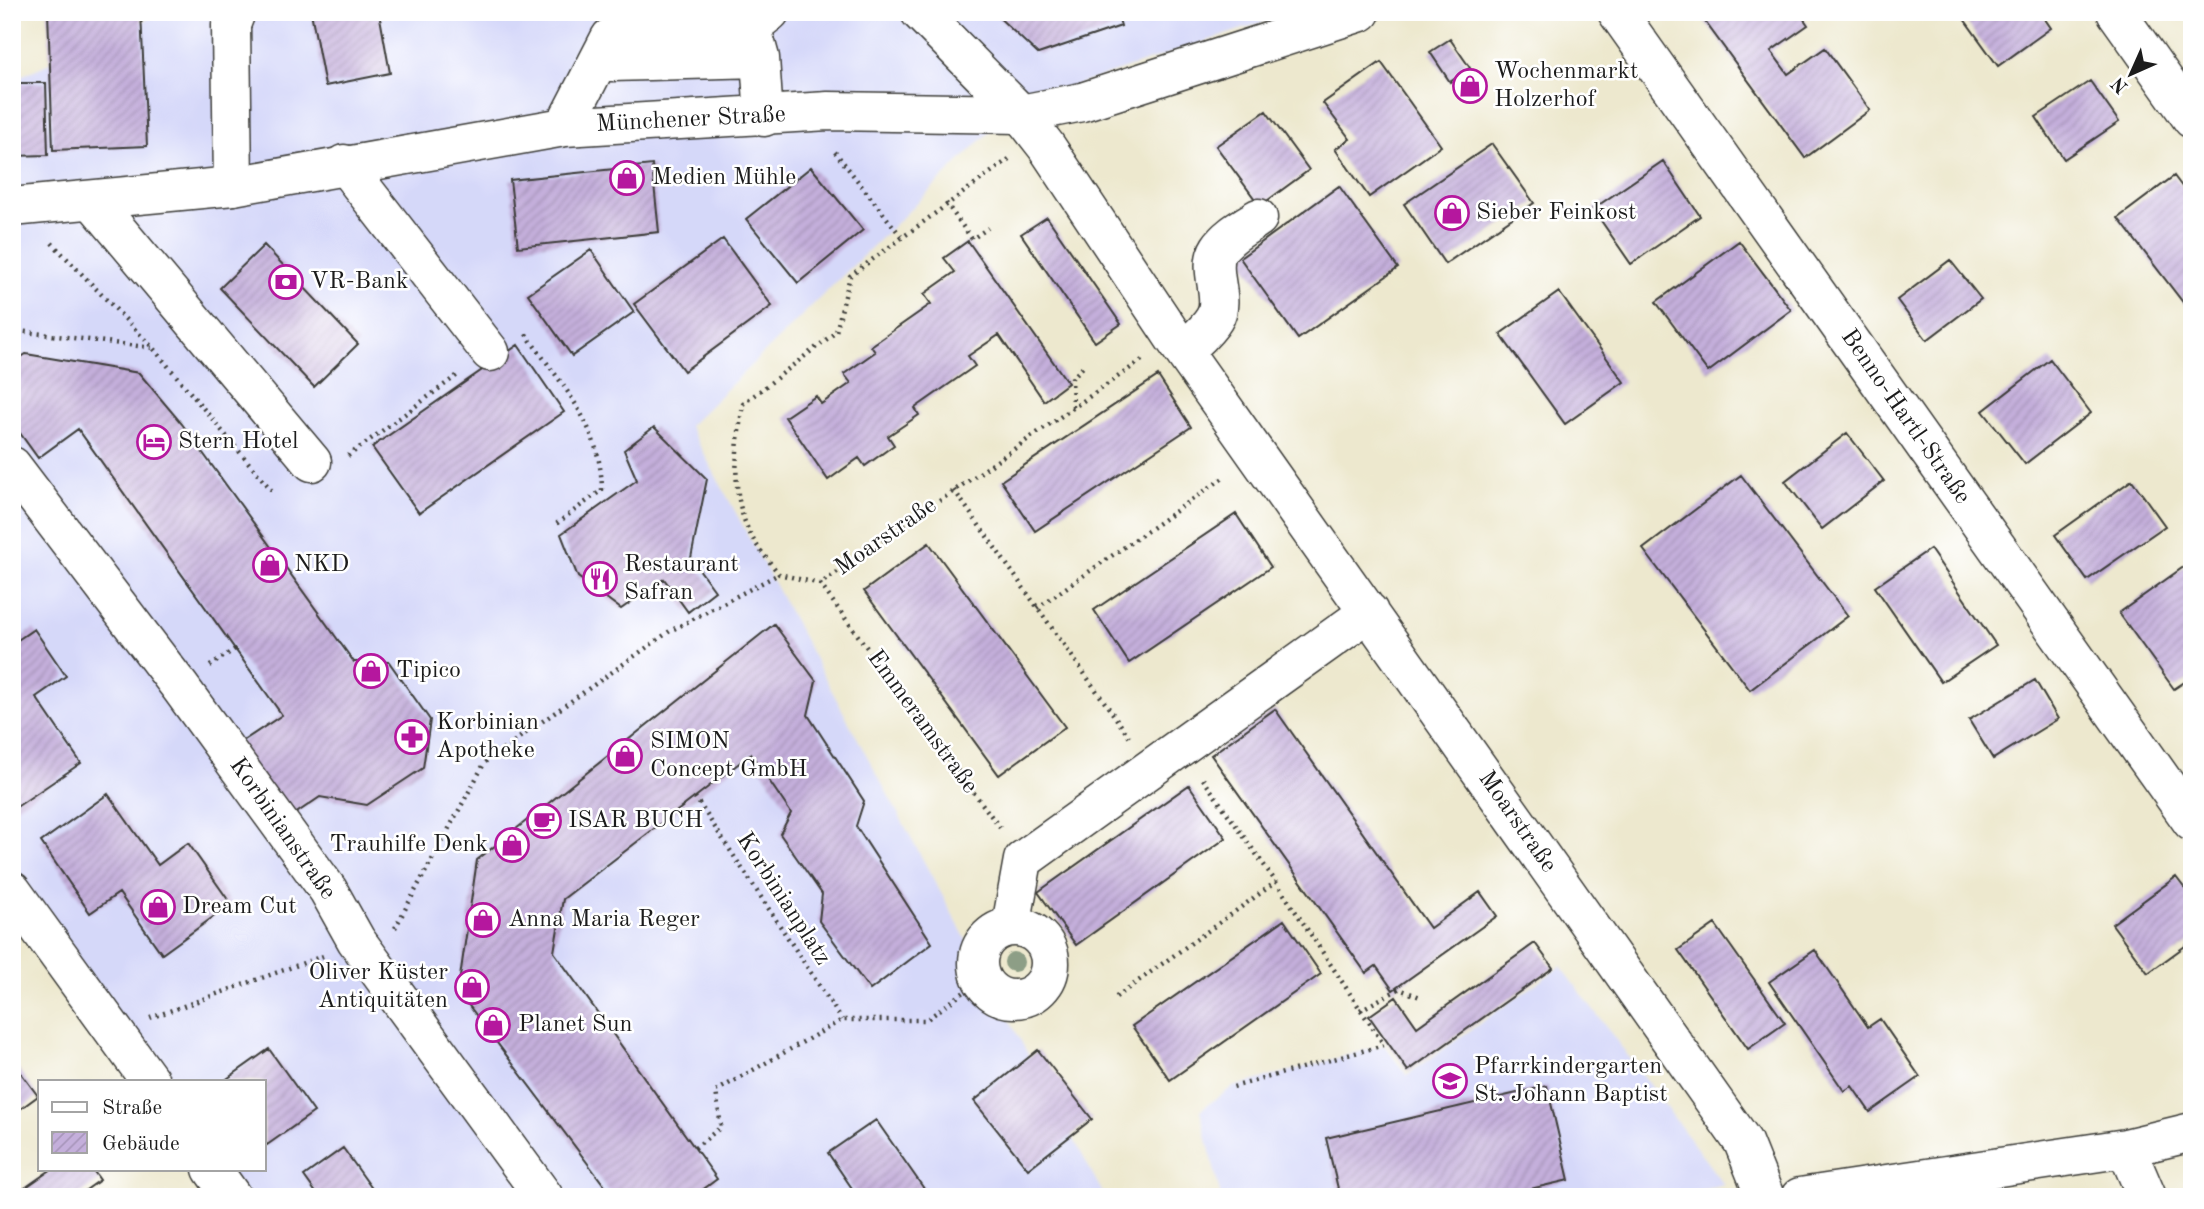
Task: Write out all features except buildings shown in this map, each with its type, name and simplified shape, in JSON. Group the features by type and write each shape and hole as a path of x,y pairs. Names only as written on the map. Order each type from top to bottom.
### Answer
{"street":[{"path":"233,186 231,25 236,12"},
{"name":"Moarstraße","path":"920,12 1021,114 1256,454 1743,1142 1765,1197"},
{"name":"Münchener Straße","path":"15,207 233,186 344,164 564,127 764,117 828,111 1021,114 1082,102 1361,12"},
{"name":"Benno-Hartl-Straße","path":"1617,12 2192,822"},
{"path":"2116,12 2192,119"},
{"path":"564,127 610,38 761,33 764,117"},
{"path":"344,164 490,352"},
{"path":"93,201 328,460"},
{"path":"1179,344 1216,317 1219,295 1214,267 1217,251 1228,238 1258,218"},
{"name":"Korbinianstraße","path":"12,466 180,687 328,890 356,940 544,1197"},
{"path":"1012,926 1023,860 1370,612"},
{"path":"13,893 149,1080"},
{"path":"1012,926 1035,932 1044,941 1051,964 1042,986 1033,994 1010,999 998,995 982,979 979,956 990,936 1012,926"},
{"path":"1800,1197 2126,1148 2192,1132"},
{"path":"2126,1148 2147,1197"},
{"path":"213,1170 232,1197"}],"path":[{"path":"835,152 901,236"},
{"path":"117,1035 146,1019 323,956 356,940 394,931 485,762 670,631 779,574 752,537 740,500 735,462 743,404 836,332 850,276 1016,154"},
{"path":"946,203 972,239 988,228"},
{"path":"15,207 153,348 273,492"},
{"path":"12,335 18,331 153,348"},
{"path":"328,460 524,331 589,424 602,460 602,490 556,524"},
{"name":"Moarstraße","path":"779,574 820,584 1073,407 1179,344"},
{"path":"1073,407 1072,378 1085,365"},
{"path":"1037,608 1256,454"},
{"path":"954,490 1037,608 1276,882 1384,1045 1233,1087"},
{"name":"Emmeramstraße","path":"820,584 1023,860"},
{"name":"Korbinianplatz","path":"695,797 842,1020"},
{"path":"1116,998 1276,882"},
{"path":"695,1148 721,1127 716,1091 842,1020 926,1020 982,979"},
{"path":"1360,1010 1399,989 1420,997"}],"shaded area":[{"path":"163,12 1293,12 1017,105 689,426 1105,1197 228,1197 209,1170 266,1170 266,1080 144,1080 12,896 12,80"},
{"name":"Pfarrkindergarten St. Johann Baptist","path":"1561,966 1724,1185 1670,1197 1221,1197 1200,1110 1233,1087 1384,1045 1407,1075"}],"place":[{"name":"Wochenmarkt Holzerhof","path":"1470,86"},
{"name":"Medien Mühle","path":"627,178"},
{"name":"Sieber Feinkost","path":"1452,213"},
{"name":"VR-Bank","path":"286,282"},
{"name":"Stern Hotel","path":"154,442"},
{"name":"NKD","path":"270,565"},
{"name":"Restaurant Safran","path":"600,579"},
{"name":"Tipico","path":"371,671"},
{"name":"Korbinian Apotheke","path":"412,737"},
{"name":"SIMON Concept GmbH","path":"625,756"},
{"name":"ISAR BUCH","path":"544,821"},
{"name":"Trauhilfe Denk","path":"512,845"},
{"name":"Dream Cut","path":"158,907"},
{"name":"Anna Maria Reger","path":"483,920"},
{"name":"Oliver Küster Antiquitäten","path":"472,987"},
{"name":"Planet Sun","path":"493,1025"},
{"name":"Pfarrkindergarten St. Johann Baptist","path":"1450,1081"}]}
